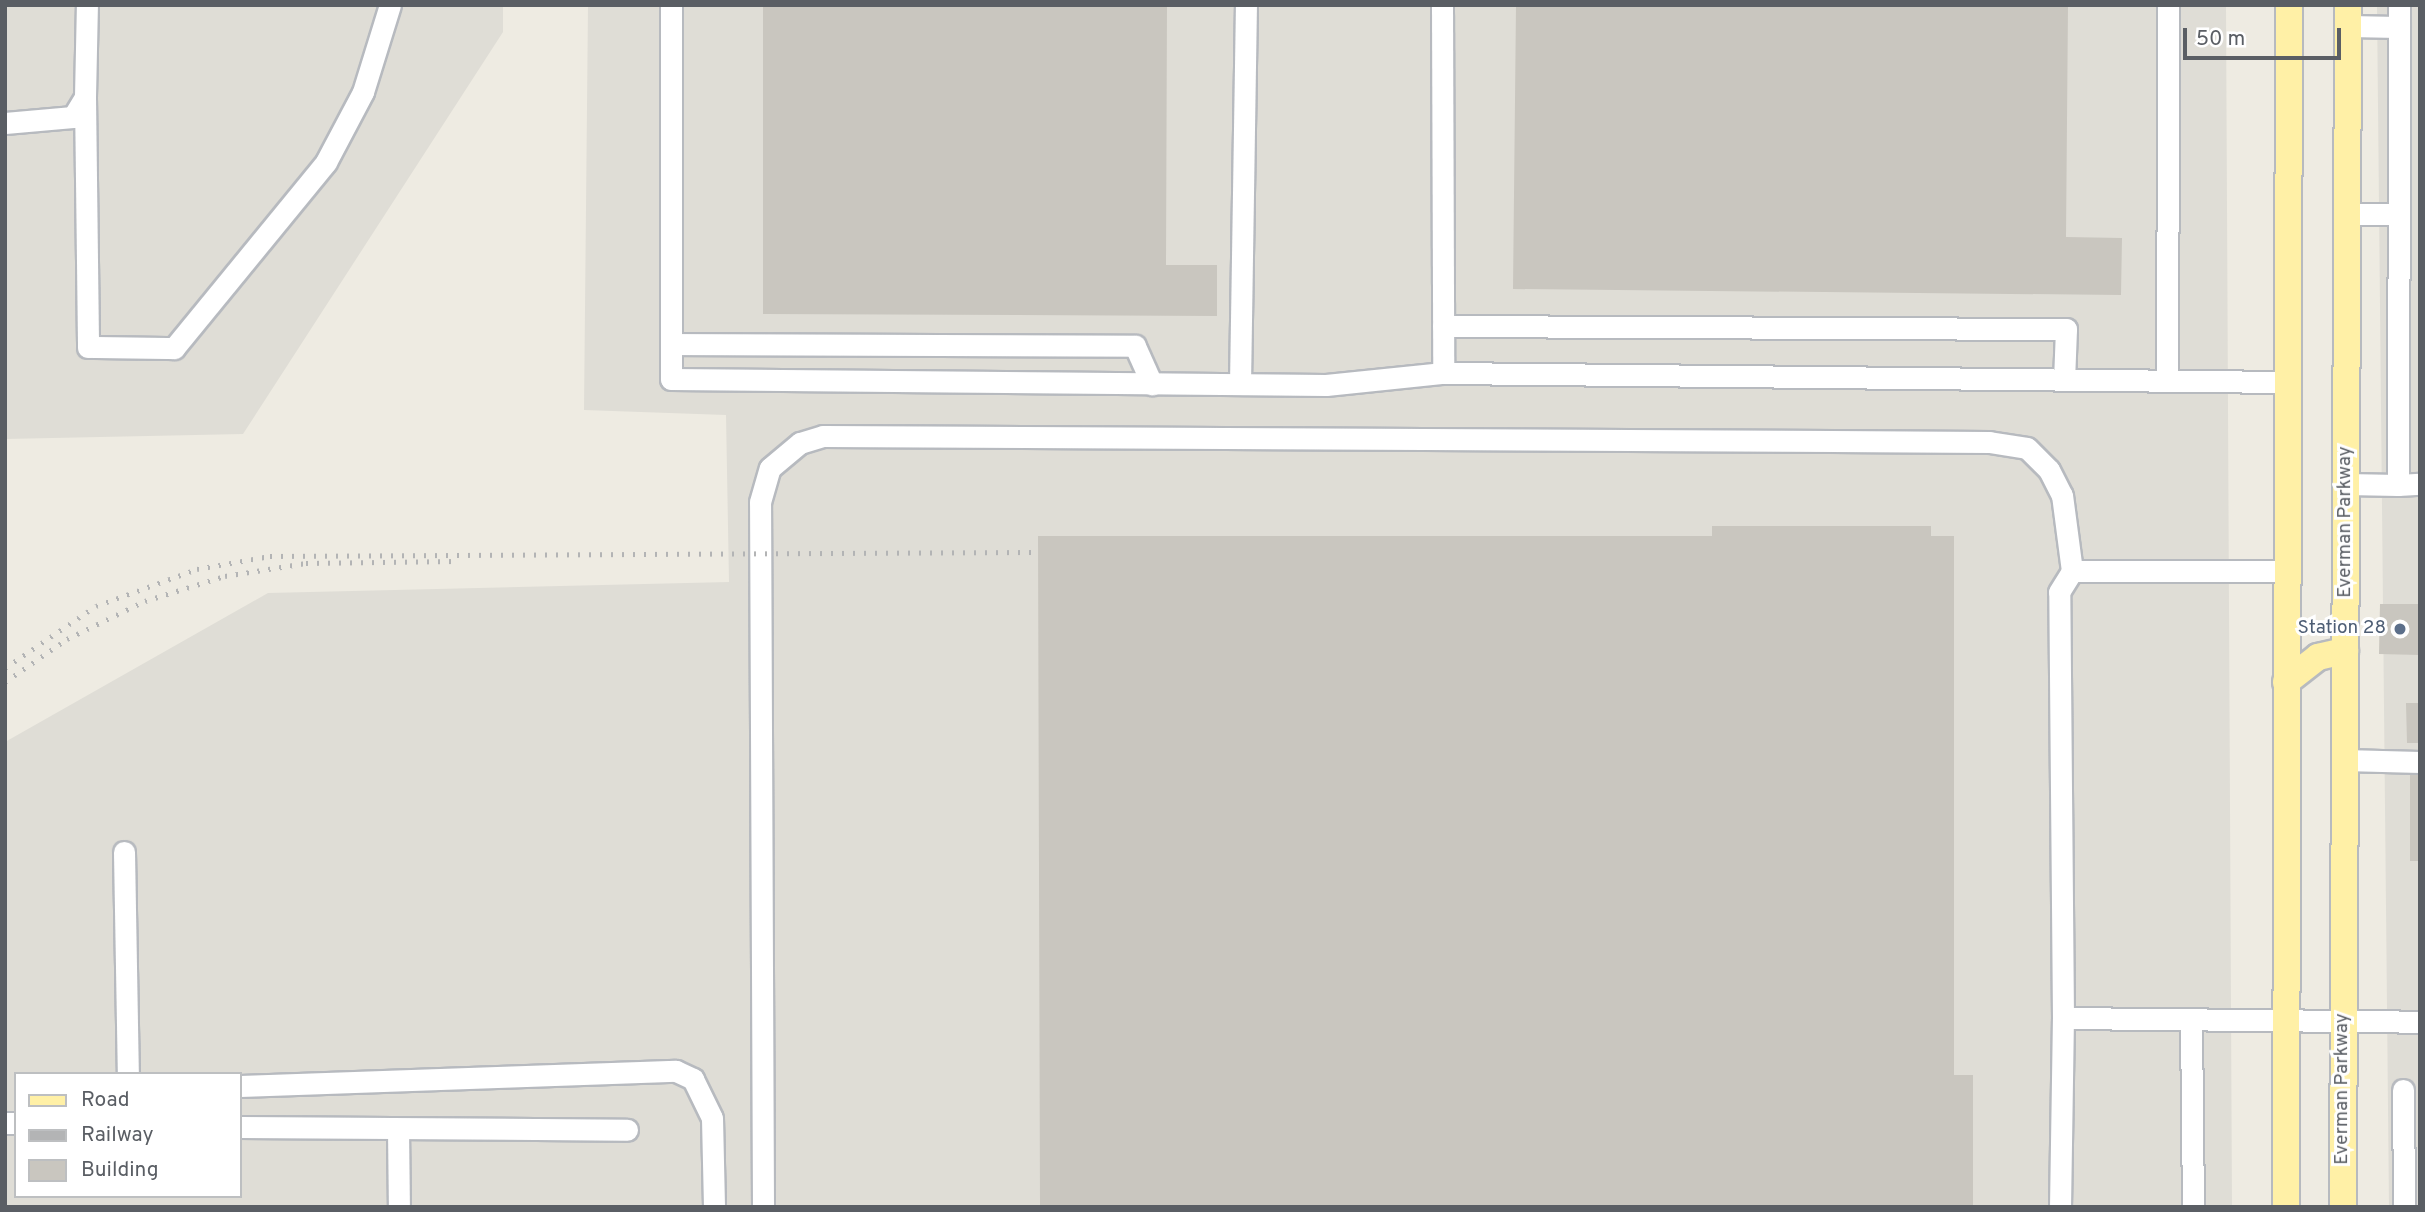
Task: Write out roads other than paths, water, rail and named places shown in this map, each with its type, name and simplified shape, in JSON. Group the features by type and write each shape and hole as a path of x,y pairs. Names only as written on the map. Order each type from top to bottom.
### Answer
{"main road":[{"path":"2286,1207 2289,5"},
{"name":"Everman Parkway","path":"2343,1207 2348,16"},
{"path":"2286,682 2318,657 2346,652"}],"street":[{"path":"87,5 85,97 88,347 174,348 326,162 363,92 390,5"},
{"path":"671,5 671,379 1326,385 1443,373 2287,382"},
{"path":"1240,384 1246,5"},
{"path":"1442,5 1443,373"},
{"path":"2167,381 2168,5"},
{"path":"2348,16 2399,16 2398,485"},
{"path":"5,123 73,117 85,97"},
{"path":"2347,214 2399,214"},
{"path":"1443,326 2066,329 2064,380"},
{"path":"671,344 1135,346 1152,384"},
{"path":"763,1207 760,502 770,468 800,443 823,436 1989,442 2027,448 2049,470 2062,495 2072,570 2059,592 2063,1018 2060,1207"},
{"path":"2346,484 2420,484"},
{"path":"2072,570 2287,570"},
{"path":"2345,760 2420,762"},
{"path":"124,852 128,1072"},
{"path":"2063,1018 2420,1022"},
{"path":"2191,1020 2193,1207"},
{"path":"242,1086 676,1071 693,1079 712,1118 714,1207"},
{"path":"2403,1090 2404,1207"},
{"path":"242,1127 627,1130"},
{"path":"398,1130 399,1207"}],"railway":[{"path":"5,668 96,606 197,569 270,556 1034,552"},
{"path":"5,682 67,639 145,601 225,576 306,563 457,561"}],"place":[{"name":"Station 28","path":"2400,629"}]}
